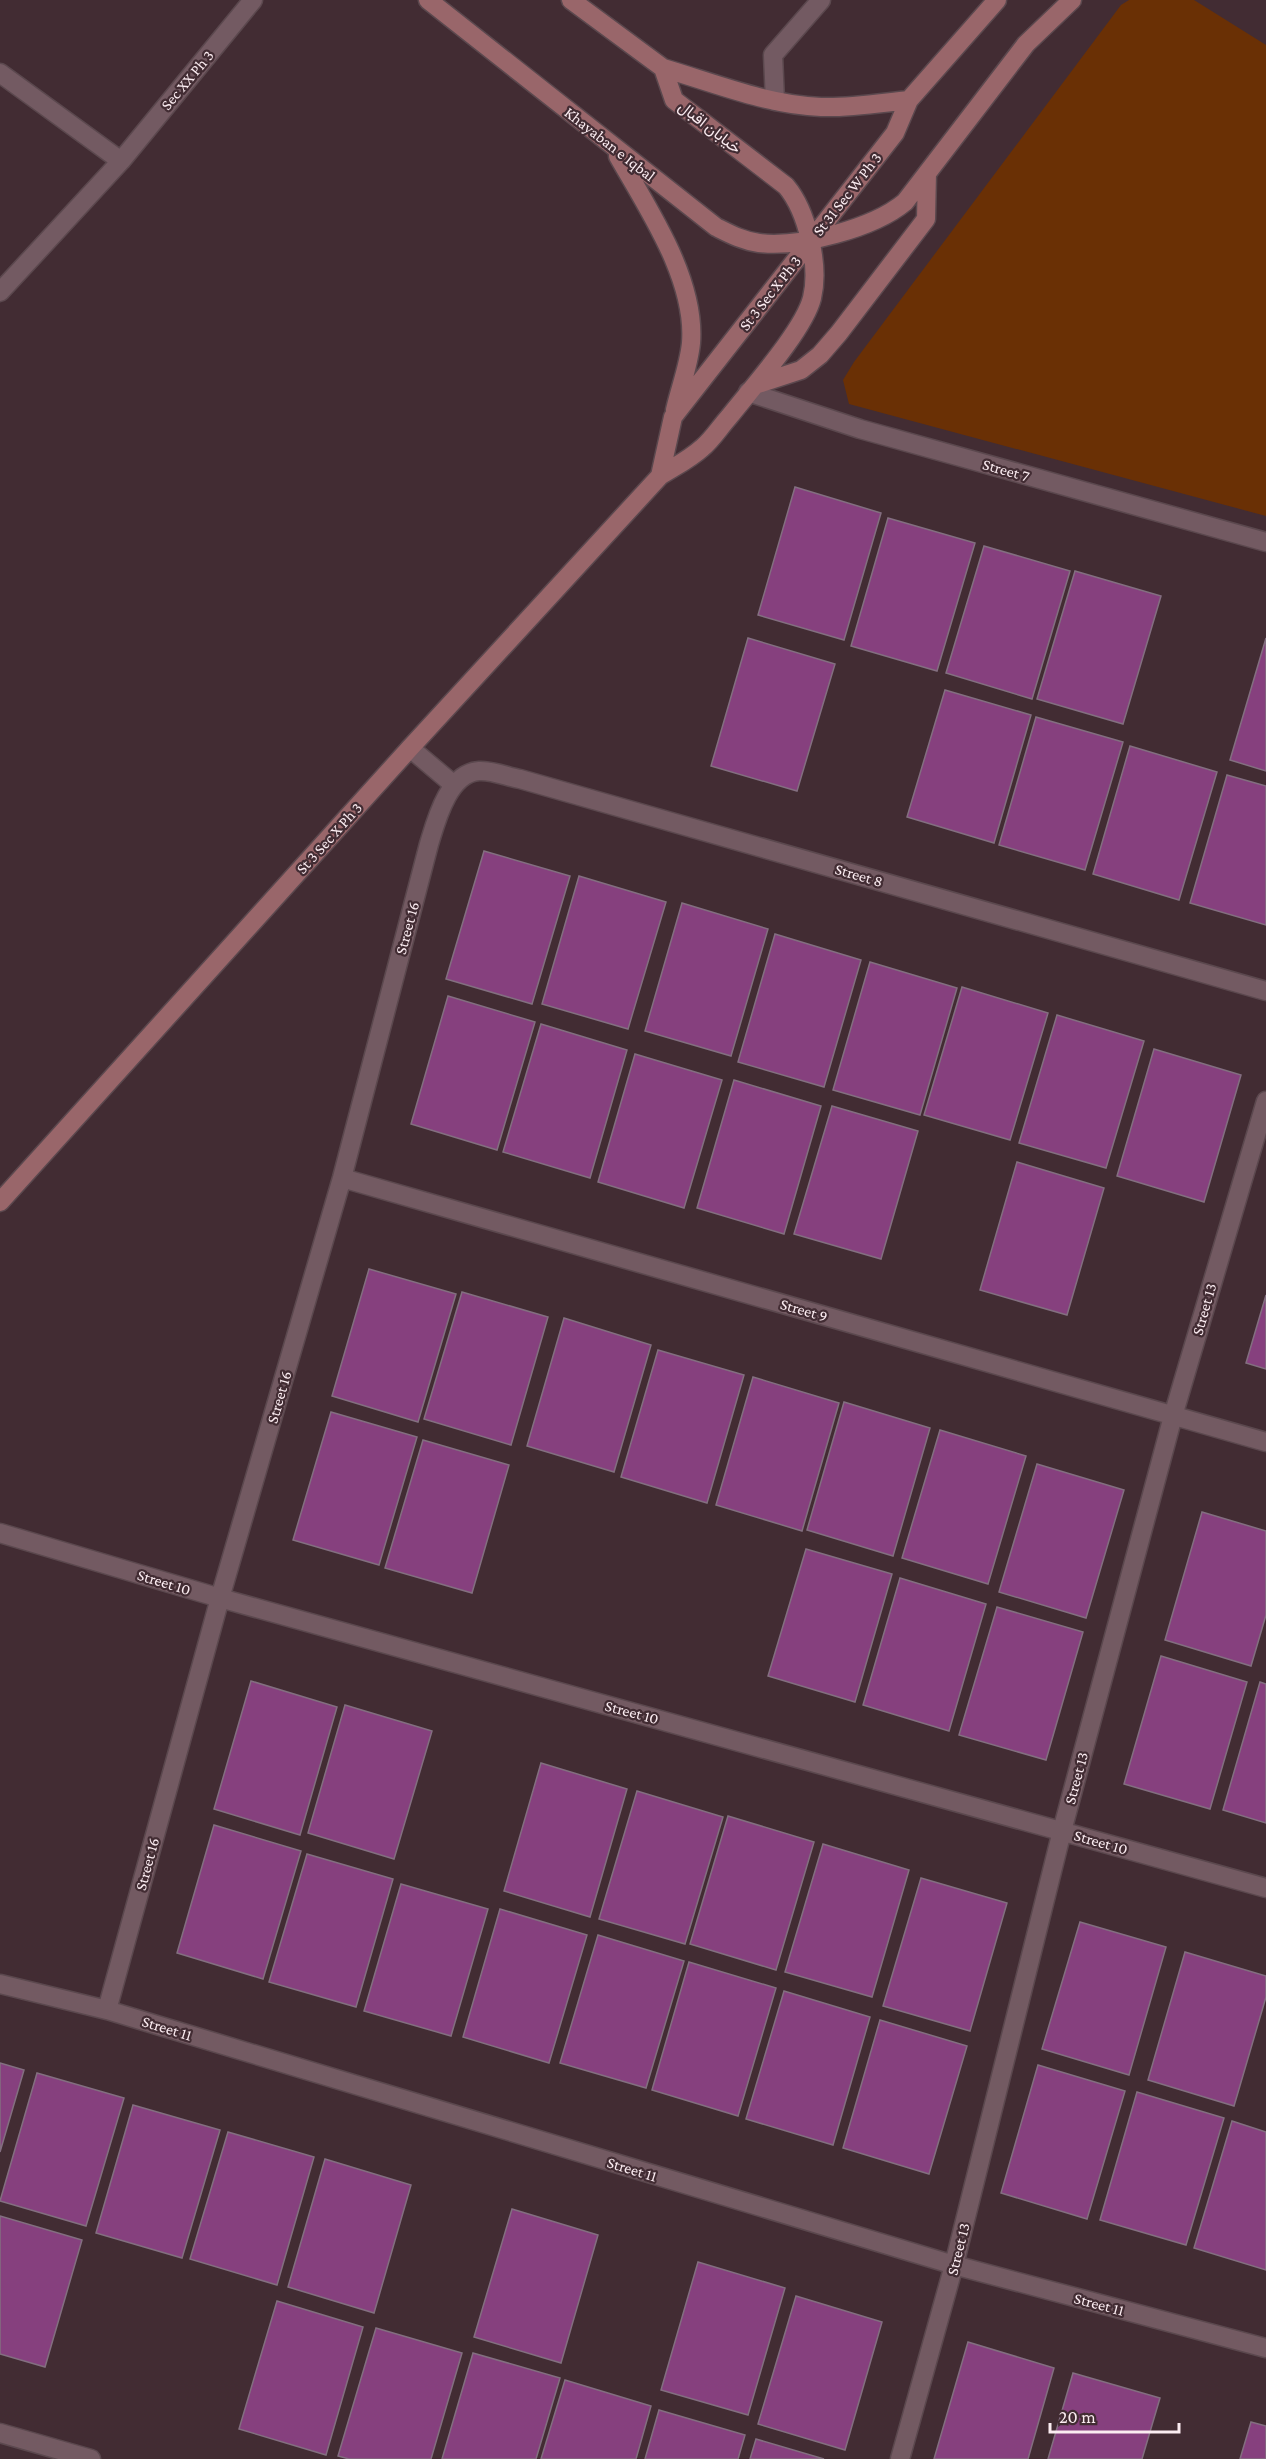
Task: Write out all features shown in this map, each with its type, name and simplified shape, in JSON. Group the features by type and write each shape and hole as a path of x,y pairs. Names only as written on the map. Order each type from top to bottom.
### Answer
{"main road":[{"name":"Khayaban e Iqbal","path":"428,0 716,227 737,238 762,243 811,241"},
{"path":"571,0 663,68 776,101 820,106 861,106 909,100"},
{"name":"St 31 Sec W Ph 3","path":"811,241 895,133 909,100 996,0"},
{"name":"St 31 Sec W Ph 3","path":"811,241 888,214 905,202 1026,44 1072,0"},
{"name":"خیابان اقبال","path":"663,68 674,100 786,186 797,199 811,241"},
{"path":"612,146 660,230 686,294 691,343 673,417"},
{"path":"752,388 801,370 820,355 839,333 926,219 927,173"},
{"name":"St 3 Sec X Ph 3","path":"0,1202 410,747 660,476 704,448 804,318 812,298 811,241"},
{"name":"St 3 Sec X Ph 3","path":"660,476 673,417 811,241"}],"street":[{"name":"Sec XX Ph 3","path":"0,292 121,161 254,0"},
{"path":"776,101 773,55 821,0"},
{"path":"0,74 121,161"},
{"name":"Street 7","path":"752,388 860,429 1266,542"},
{"path":"410,747 454,785"},
{"name":"Street 8","path":"454,785 466,775 479,771 520,779 1266,991"},
{"name":"Street 16","path":"107,2010 220,1598 342,1178 429,844 438,815 454,785"},
{"name":"Street 13","path":"900,2459 954,2265 1062,1831 1173,1416 1266,1101"},
{"name":"Street 9","path":"342,1178 1266,1442"},
{"name":"Street 10","path":"0,1533 220,1598 1266,1888"},
{"name":"Street 11","path":"0,1984 107,2010 954,2265 1266,2348"},
{"path":"0,2433 91,2459"}],"shaded area":[{"path":"1129,0 1194,0 1266,45 1266,516 849,404 843,380 854,362 1121,5"}],"building":[{"path":"795,487 881,513 844,640 758,615"},
{"path":"888,518 975,543 937,671 851,646"},
{"path":"984,546 1070,571 1032,699 946,673"},
{"path":"1075,571 1161,596 1123,724 1037,699"},
{"path":"748,638 835,664 797,791 711,766"},
{"path":"1266,638 1266,771 1230,760"},
{"path":"945,690 1031,715 994,843 907,817"},
{"path":"1036,717 1123,742 1085,870 999,845"},
{"path":"1130,746 1217,772 1179,900 1093,874"},
{"path":"1227,775 1266,786 1266,925 1190,903"},
{"path":"484,851 570,876 532,1004 446,979"},
{"path":"579,876 666,902 628,1029 542,1004"},
{"path":"682,903 768,929 731,1056 645,1031"},
{"path":"775,934 861,960 824,1087 738,1062"},
{"path":"870,962 957,988 920,1115 833,1090"},
{"path":"962,987 1048,1013 1010,1140 924,1115"},
{"path":"448,996 535,1022 497,1150 411,1124"},
{"path":"1057,1015 1144,1041 1106,1168 1019,1143"},
{"path":"541,1024 627,1050 590,1178 503,1152"},
{"path":"1154,1049 1241,1075 1204,1202 1117,1176"},
{"path":"635,1054 722,1080 684,1208 598,1182"},
{"path":"734,1080 821,1106 784,1234 697,1208"},
{"path":"832,1106 918,1131 881,1259 794,1234"},
{"path":"1017,1162 1104,1188 1067,1315 980,1290"},
{"path":"369,1269 456,1294 418,1422 332,1396"},
{"path":"462,1292 548,1317 511,1445 424,1419"},
{"path":"1266,1295 1266,1369 1246,1363"},
{"path":"564,1318 651,1345 614,1472 527,1446"},
{"path":"658,1350 744,1375 707,1503 621,1477"},
{"path":"753,1377 839,1403 802,1531 716,1505"},
{"path":"844,1402 930,1428 893,1556 807,1530"},
{"path":"331,1412 417,1437 379,1565 293,1540"},
{"path":"940,1430 1026,1456 988,1584 902,1558"},
{"path":"423,1440 509,1465 472,1593 385,1568"},
{"path":"1037,1464 1124,1490 1086,1618 999,1592"},
{"path":"1202,1512 1266,1531 1266,1615 1251,1666 1165,1640"},
{"path":"806,1549 892,1574 855,1702 768,1676"},
{"path":"900,1578 986,1604 949,1731 863,1705"},
{"path":"997,1607 1083,1632 1046,1760 959,1735"},
{"path":"1161,1656 1247,1682 1210,1809 1124,1784"},
{"path":"251,1681 337,1707 300,1835 214,1809"},
{"path":"1260,1682 1266,1684 1266,1823 1223,1810"},
{"path":"345,1705 432,1731 394,1859 308,1833"},
{"path":"541,1763 627,1789 590,1917 504,1891"},
{"path":"637,1791 723,1817 685,1944 599,1919"},
{"path":"728,1816 814,1842 776,1970 690,1944"},
{"path":"214,1825 301,1851 263,1979 177,1953"},
{"path":"823,1844 909,1870 872,1997 785,1972"},
{"path":"307,1854 393,1879 356,2007 269,1982"},
{"path":"921,1878 1007,1903 970,2031 883,2006"},
{"path":"401,1884 488,1909 451,2036 364,2011"},
{"path":"500,1909 587,1935 549,2063 463,2037"},
{"path":"1080,1922 1166,1947 1129,2075 1042,2049"},
{"path":"598,1935 684,1961 646,2088 560,2063"},
{"path":"1185,1952 1266,1976 1266,1997 1234,2106 1148,2080"},
{"path":"689,1962 776,1988 738,2116 652,2090"},
{"path":"784,1991 870,2017 833,2145 746,2119"},
{"path":"880,2020 967,2046 929,2174 843,2148"},
{"path":"0,2063 24,2070 0,2152"},
{"path":"1038,2065 1125,2091 1087,2219 1001,2193"},
{"path":"37,2073 124,2098 86,2226 0,2201"},
{"path":"1137,2092 1224,2118 1186,2245 1100,2220"},
{"path":"133,2105 220,2130 182,2258 96,2233"},
{"path":"1232,2121 1266,2132 1266,2270 1194,2248"},
{"path":"228,2132 314,2157 277,2285 190,2259"},
{"path":"325,2159 411,2185 374,2313 288,2287"},
{"path":"512,2209 598,2235 561,2363 474,2337"},
{"path":"0,2216 82,2240 45,2367 0,2354"},
{"path":"698,2262 785,2288 748,2415 661,2390"},
{"path":"796,2296 882,2322 845,2450 758,2424"},
{"path":"277,2301 363,2327 326,2455 239,2429"},
{"path":"376,2328 462,2353 431,2459 349,2459 338,2456"},
{"path":"968,2342 1054,2368 1028,2459 934,2459"},
{"path":"473,2353 560,2378 536,2459 442,2459"},
{"path":"1073,2373 1160,2398 1142,2459 1048,2459"},
{"path":"565,2380 651,2406 636,2459 541,2459"},
{"path":"659,2410 745,2435 738,2459 645,2459"},
{"path":"1251,2422 1266,2426 1266,2459 1240,2459"},
{"path":"756,2439 824,2459 750,2459"}]}
